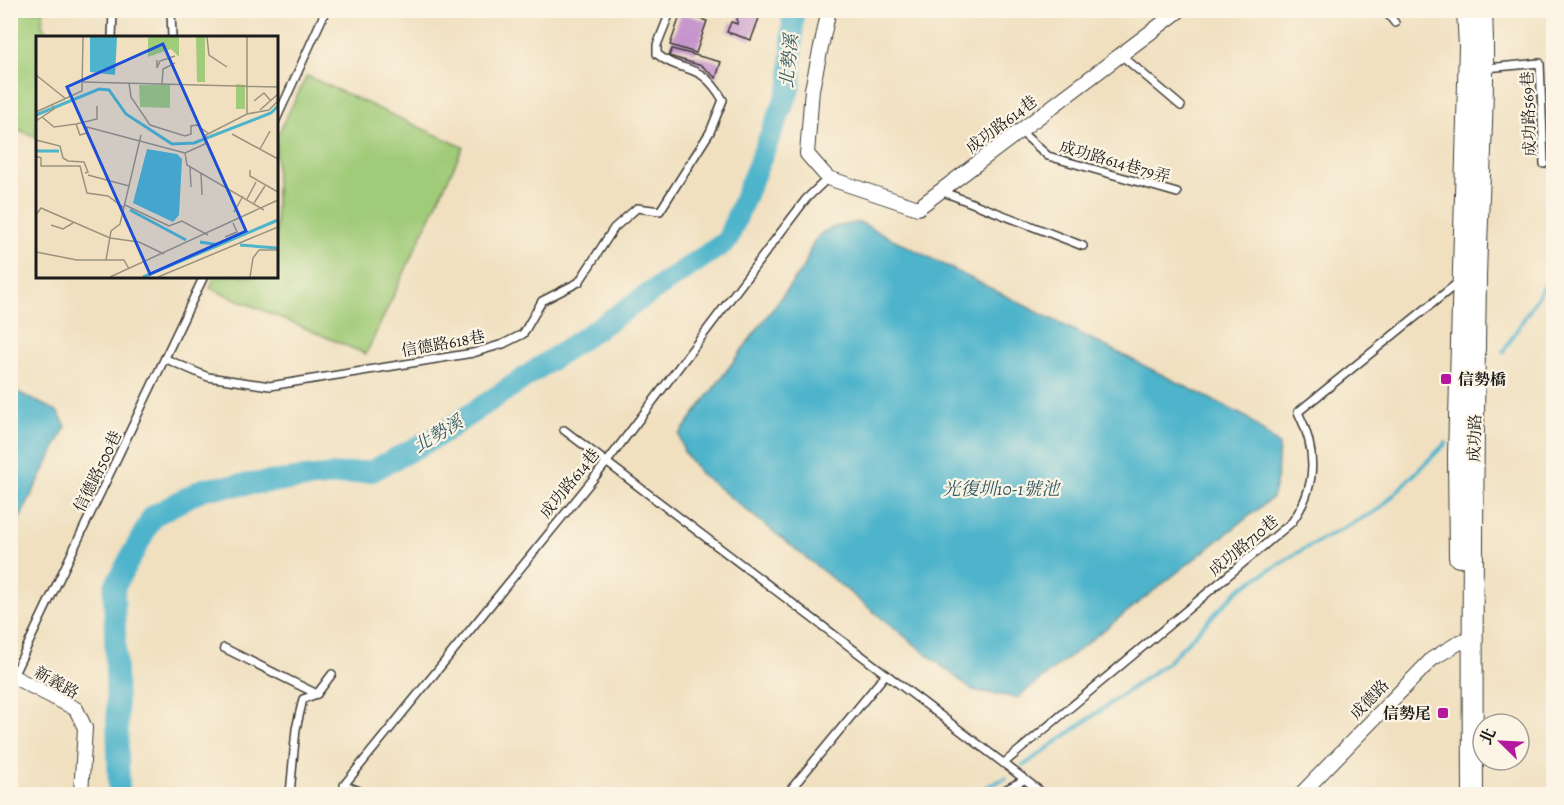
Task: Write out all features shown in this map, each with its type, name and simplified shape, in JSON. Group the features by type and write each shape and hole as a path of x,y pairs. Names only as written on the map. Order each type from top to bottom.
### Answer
{"street":[{"path":"824,10 828,14 812,89 807,154 828,178"},
{"name":"成功路614巷","path":"828,178 918,208 1180,10"},
{"name":"成功路","path":"1467,10 1475,67"},
{"name":"成功路","path":"1473,795 1458,456 1470,278 1475,67 1482,10"},
{"name":"成功路","path":"1460,795 1466,643"},
{"name":"成德路","path":"1301,795 1432,659 1466,643"},
{"name":"新義路","path":"12,676 76,709 86,728 81,795"}],"lane":[{"path":"111,36 113,10"},
{"path":"171,10 172,36"},
{"path":"278,116 326,10"},
{"name":"信德路618巷","path":"166,360 208,377 270,386 473,353 515,340 523,334 542,301 579,282 601,245 627,215 637,208 660,211 710,132 723,100 713,82 701,73 657,54 657,45 671,10"},
{"path":"1385,10 1395,24"},
{"path":"1121,55 1181,106"},
{"name":"成功路569巷","path":"1475,67 1540,63 1544,164"},
{"name":"成功路614巷79弄","path":"1019,130 1048,156 1177,193"},
{"name":"成功路614巷","path":"367,795 344,785 607,462 806,199 828,178"},
{"path":"941,191 1083,246"},
{"name":"信德路500巷","path":"12,676 166,360 203,278"},
{"name":"成功路710巷","path":"1004,763 1292,522 1309,491 1313,475 1309,436 1298,412 1470,278"},
{"path":"564,430 1044,795"},
{"path":"224,648 317,694"},
{"path":"290,795 296,729 303,699 317,694 332,674"},
{"path":"787,795 886,674"},
{"path":"997,795 1024,780"}],"green space":[{"path":"11,10 44,11 42,24 48,36 36,36 36,138 11,126"},
{"path":"307,76 463,147 366,354 210,288 214,278 278,278 278,134"}],"water":[{"name":"光復圳10-1號池","path":"859,222 1246,417 1279,445 1277,480 1272,498 1017,698 972,690 700,473 684,452 679,435 805,265 818,237 823,232 838,226"},
{"path":"11,389 57,411 66,426 11,536"}],"building":[{"path":"738,10 762,10 751,40 727,32 731,22 737,24"},
{"path":"681,13 707,21 696,53 670,45"},
{"path":"672,49 721,62 716,78 702,66 669,56"}],"waterway":[{"name":"北勢溪","path":"119,794 114,588 153,516 203,489 372,471 438,436 727,241 791,85 793,10"},
{"path":"1503,352 1554,271"},
{"path":"1023,766 1168,662 1239,589 1302,550 1378,510 1446,443"},
{"path":"971,794 1006,778"}],"place":[{"name":"信勢橋","path":"1446,379"},
{"name":"信勢尾","path":"1443,713"}]}
